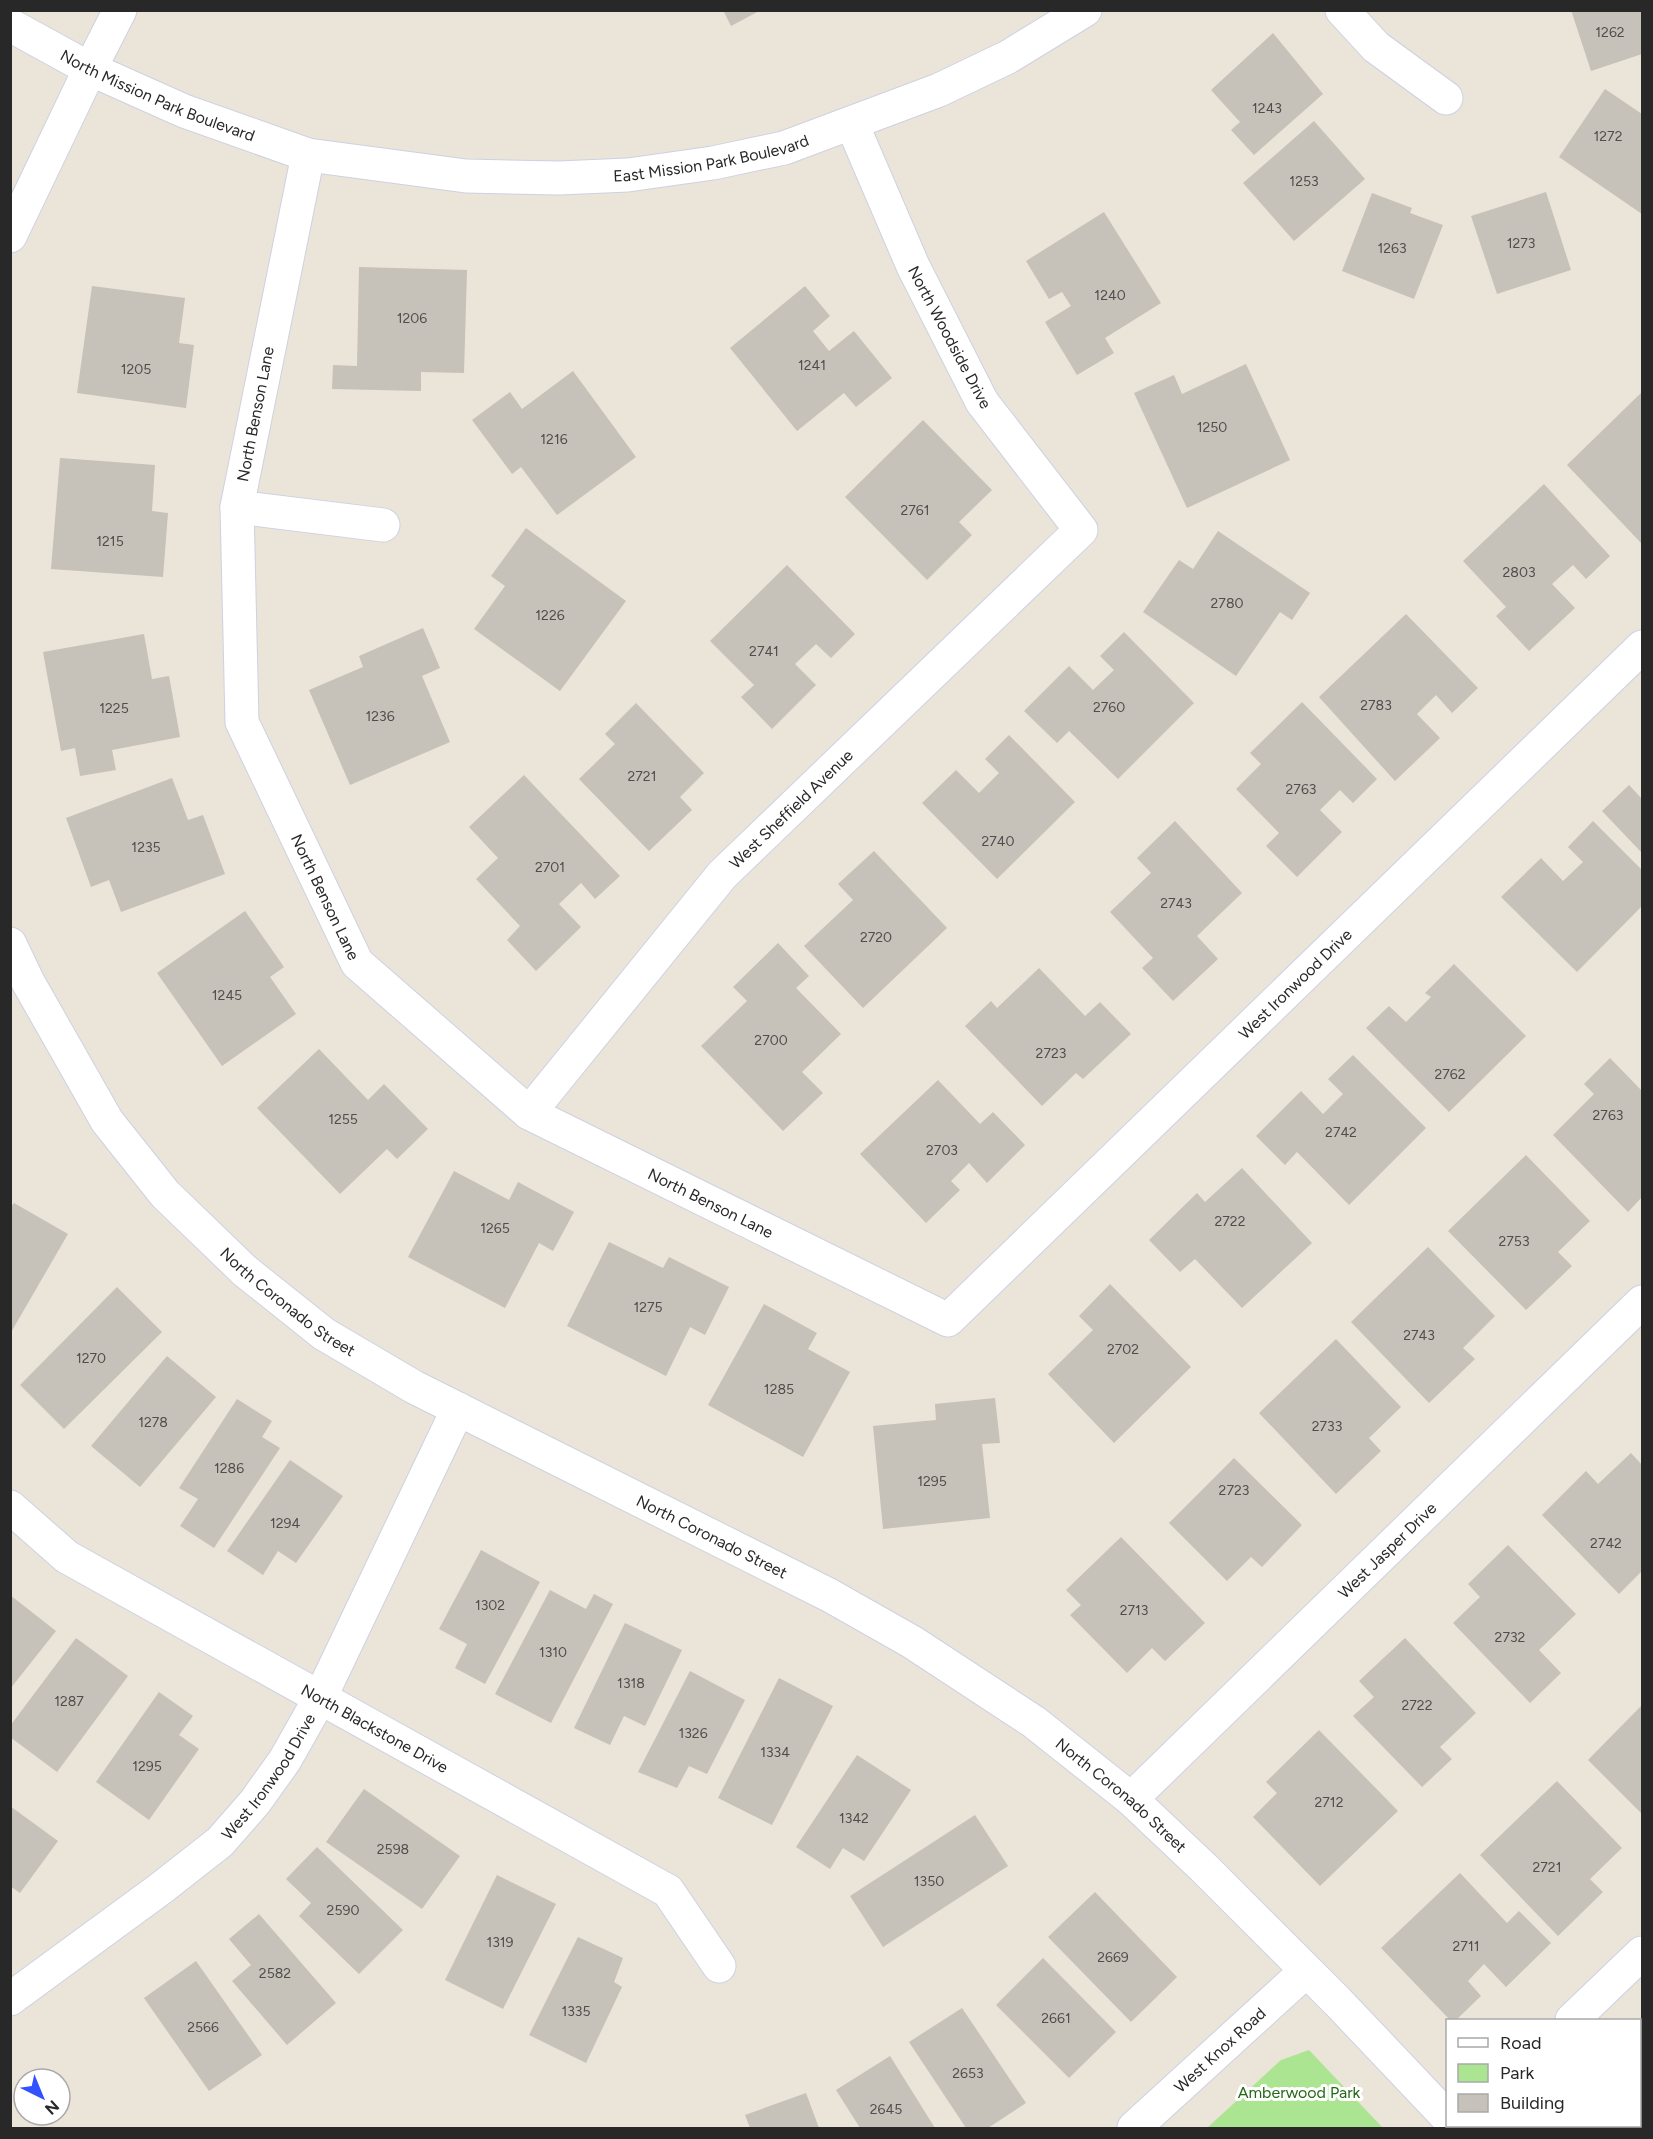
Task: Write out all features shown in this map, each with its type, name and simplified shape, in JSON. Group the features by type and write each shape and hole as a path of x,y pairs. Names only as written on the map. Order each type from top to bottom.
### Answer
{"street":[{"path":"10,236 120,10"},
{"name":"East Mission Park Boulevard","path":"308,155 466,176 559,178 628,175 713,164 784,148 939,90 1008,57 1085,10"},
{"path":"1342,10 1376,46 1446,98"},
{"name":"North Mission Park Boulevard","path":"10,25 90,69 194,115 308,155"},
{"name":"North Woodside Drive","path":"852,124 913,266 982,402 1081,530"},
{"name":"North Benson Lane","path":"308,155 237,507 242,722 357,963 529,1113 948,1320"},
{"path":"237,507 383,525"},
{"name":"West Sheffield Avenue","path":"529,1113 722,875 1081,530"},
{"name":"West Ironwood Drive","path":"948,1320 1642,647"},
{"name":"North Coronado Street","path":"10,944 28,982 106,1121 165,1194 245,1270 324,1334 414,1387 830,1595 912,1642 1034,1722 1131,1799 1204,1868 1446,2116"},
{"name":"West Jasper Drive","path":"1131,1799 1642,1302"},
{"name":"West Ironwood Drive","path":"10,1999 220,1842 255,1802 285,1760 320,1698 458,1409"},
{"name":"North Blackstone Drive","path":"10,1506 66,1557 668,1891 718,1966"},
{"path":"1573,2019 1642,1953"},
{"name":"West Knox Road","path":"1134,2128 1306,1971"}],"green space":[{"name":"Amberwood Park","path":"1309,2050 1383,2128 1207,2128 1281,2060"}],"building":[{"path":"723,10 761,10 731,26"},
{"path":"1571,10 1642,10 1642,54 1591,71"},
{"path":"1273,33 1323,94 1254,155 1231,130 1240,122 1211,90"},
{"path":"1605,89 1642,114 1642,214 1559,157"},
{"path":"1314,121 1365,179 1294,241 1243,183"},
{"path":"1546,192 1571,270 1497,294 1471,216"},
{"path":"1372,193 1412,208 1410,213 1443,225 1414,299 1342,271"},
{"path":"1104,212 1161,303 1105,338 1114,353 1077,375 1045,322 1071,306 1062,292 1049,299 1026,261"},
{"path":"359,267 467,270 464,373 421,372 421,391 332,389 333,365 357,366"},
{"path":"92,286 185,298 179,343 194,345 186,408 77,393"},
{"path":"805,286 830,316 813,331 829,351 854,331 892,378 856,407 844,393 797,431 730,348"},
{"path":"1246,364 1290,460 1187,508 1134,393 1174,375 1182,394"},
{"path":"573,371 636,457 557,515 521,467 512,474 472,420 510,392 522,409"},
{"path":"1642,392 1642,544 1567,465"},
{"path":"923,420 992,490 959,522 972,535 927,580 845,497"},
{"path":"60,458 155,465 152,511 168,513 163,577 51,569"},
{"path":"1544,484 1610,556 1586,579 1573,565 1552,584 1575,608 1529,651 1496,616 1506,607 1463,561"},
{"path":"526,528 626,601 560,691 474,629 505,586 491,576"},
{"path":"1218,531 1310,593 1292,620 1280,612 1236,676 1143,612 1179,560 1193,569"},
{"path":"787,565 855,634 831,658 816,644 795,664 816,685 772,729 741,697 754,685 710,641"},
{"path":"1406,614 1478,688 1452,713 1436,695 1417,714 1440,738 1395,781 1319,697"},
{"path":"423,628 440,668 422,676 450,742 350,785 309,690 363,667 359,656"},
{"path":"1124,632 1194,703 1118,779 1069,731 1057,743 1024,711 1069,666 1093,690 1114,670 1100,656"},
{"path":"144,634 152,679 169,676 180,737 112,750 116,770 80,776 75,748 61,751 43,652"},
{"path":"1302,702 1377,779 1353,803 1340,790 1320,810 1342,832 1297,877 1266,846 1279,833 1236,789 1261,764 1250,753"},
{"path":"636,703 704,773 680,797 692,810 649,851 579,779 615,744 605,734"},
{"path":"1009,735 1075,802 997,879 922,803 956,770 979,793 999,773 985,759"},
{"path":"524,775 620,876 595,899 581,883 559,904 581,927 536,971 507,940 520,926 476,879 498,858 469,827"},
{"path":"172,778 188,820 203,815 225,874 121,912 109,880 91,887 66,818"},
{"path":"1629,785 1642,799 1642,853 1602,811"},
{"path":"1175,821 1242,893 1197,936 1218,959 1173,1001 1142,968 1153,958 1110,912 1151,873 1137,858"},
{"path":"1593,821 1642,870 1642,906 1577,972 1501,897 1541,858 1563,881 1583,862 1568,847"},
{"path":"874,851 947,928 863,1008 804,946 853,900 838,884"},
{"path":"245,911 284,967 270,977 296,1014 222,1066 157,973"},
{"path":"778,943 809,976 796,988 841,1034 802,1072 823,1093 783,1131 701,1046 747,1001 733,987"},
{"path":"1454,964 1526,1036 1449,1112 1366,1028 1389,1006 1406,1022 1431,997 1425,993"},
{"path":"1039,968 1085,1016 1100,1002 1131,1034 1083,1079 1076,1073 1042,1106 965,1026 991,1001 997,1008"},
{"path":"319,1049 368,1100 384,1084 428,1129 397,1159 387,1149 340,1194 257,1108"},
{"path":"1353,1055 1426,1128 1349,1205 1297,1152 1285,1165 1256,1136 1301,1091 1323,1114 1343,1094 1328,1079"},
{"path":"1610,1058 1642,1091 1642,1197 1628,1212 1553,1135 1594,1094 1584,1084"},
{"path":"938,1080 980,1124 993,1112 1025,1145 987,1183 969,1163 951,1181 960,1190 926,1223 860,1154"},
{"path":"1526,1155 1590,1221 1558,1252 1572,1266 1526,1310 1448,1231"},
{"path":"1242,1168 1312,1243 1242,1308 1195,1259 1180,1272 1149,1240 1197,1193 1205,1202"},
{"path":"454,1171 509,1200 518,1182 574,1212 553,1251 539,1243 505,1308 408,1257"},
{"path":"14,1203 68,1234 10,1334 10,1208"},
{"path":"609,1242 663,1268 669,1257 729,1287 705,1335 690,1327 666,1376 567,1326"},
{"path":"1428,1247 1495,1316 1463,1348 1475,1359 1429,1403 1351,1322"},
{"path":"1110,1284 1191,1367 1114,1443 1048,1374 1093,1330 1079,1316"},
{"path":"117,1287 162,1332 64,1429 20,1385"},
{"path":"764,1304 817,1333 808,1349 850,1372 803,1457 708,1405"},
{"path":"1336,1339 1401,1407 1369,1438 1381,1451 1336,1494 1259,1413"},
{"path":"167,1356 216,1397 140,1487 91,1446"},
{"path":"995,1398 1000,1443 982,1444 990,1518 883,1529 873,1426 936,1420 935,1404"},
{"path":"237,1399 272,1421 262,1437 280,1448 214,1548 180,1526 198,1499 179,1488"},
{"path":"1631,1453 1642,1465 1642,1571 1619,1594 1542,1515 1586,1471 1598,1484"},
{"path":"1234,1458 1302,1525 1262,1567 1251,1557 1227,1581 1169,1523"},
{"path":"290,1460 343,1496 296,1563 278,1551 263,1575 227,1551"},
{"path":"1121,1537 1205,1623 1165,1661 1152,1648 1127,1673 1070,1615 1081,1605 1066,1590"},
{"path":"1508,1545 1576,1614 1539,1650 1561,1673 1530,1703 1453,1623 1480,1597 1468,1584"},
{"path":"481,1550 540,1582 485,1684 455,1668 467,1644 439,1629"},
{"path":"550,1590 586,1609 594,1594 613,1604 551,1723 495,1694"},
{"path":"10,1595 56,1631 10,1689"},
{"path":"625,1623 682,1650 645,1726 624,1716 610,1745 574,1728"},
{"path":"76,1638 128,1676 57,1772 10,1737 10,1726"},
{"path":"1405,1638 1476,1713 1440,1747 1452,1759 1422,1787 1353,1716 1374,1697 1359,1681"},
{"path":"690,1671 745,1700 707,1774 689,1766 677,1788 638,1772"},
{"path":"779,1678 833,1706 772,1825 718,1798"},
{"path":"159,1692 193,1716 179,1735 199,1749 149,1820 96,1782"},
{"path":"1642,1705 1642,1814 1588,1760"},
{"path":"1319,1730 1398,1811 1320,1886 1253,1817 1277,1793 1266,1782"},
{"path":"857,1755 911,1790 864,1861 843,1848 830,1869 796,1847"},
{"path":"1557,1781 1622,1848 1590,1879 1603,1892 1558,1936 1480,1855"},
{"path":"364,1789 460,1856 422,1909 326,1842"},
{"path":"10,1806 58,1841 20,1893 10,1886"},
{"path":"975,1815 1008,1866 883,1947 850,1896"},
{"path":"317,1847 403,1930 359,1974 299,1916 311,1903 286,1879"},
{"path":"1460,1873 1507,1923 1519,1911 1551,1943 1506,1987 1484,1964 1468,1981 1481,1996 1457,2019 1449,2019 1381,1948"},
{"path":"497,1875 556,1904 503,2009 445,1980"},
{"path":"1095,1892 1177,1977 1131,2022 1048,1937"},
{"path":"259,1914 336,2003 287,2045 232,1981 251,1965 229,1939"},
{"path":"578,1937 623,1958 614,1982 622,1987 586,2063 529,2035"},
{"path":"1043,1958 1116,2032 1069,2078 996,2005"},
{"path":"196,1961 262,2055 209,2091 144,1998"},
{"path":"962,2008 1026,2103 988,2128 966,2128 909,2042"},
{"path":"890,2056 935,2128 860,2128 836,2090"},
{"path":"1642,2072 1642,2109 1641,2108"},
{"path":"806,2093 819,2128 750,2128 745,2115"}]}
